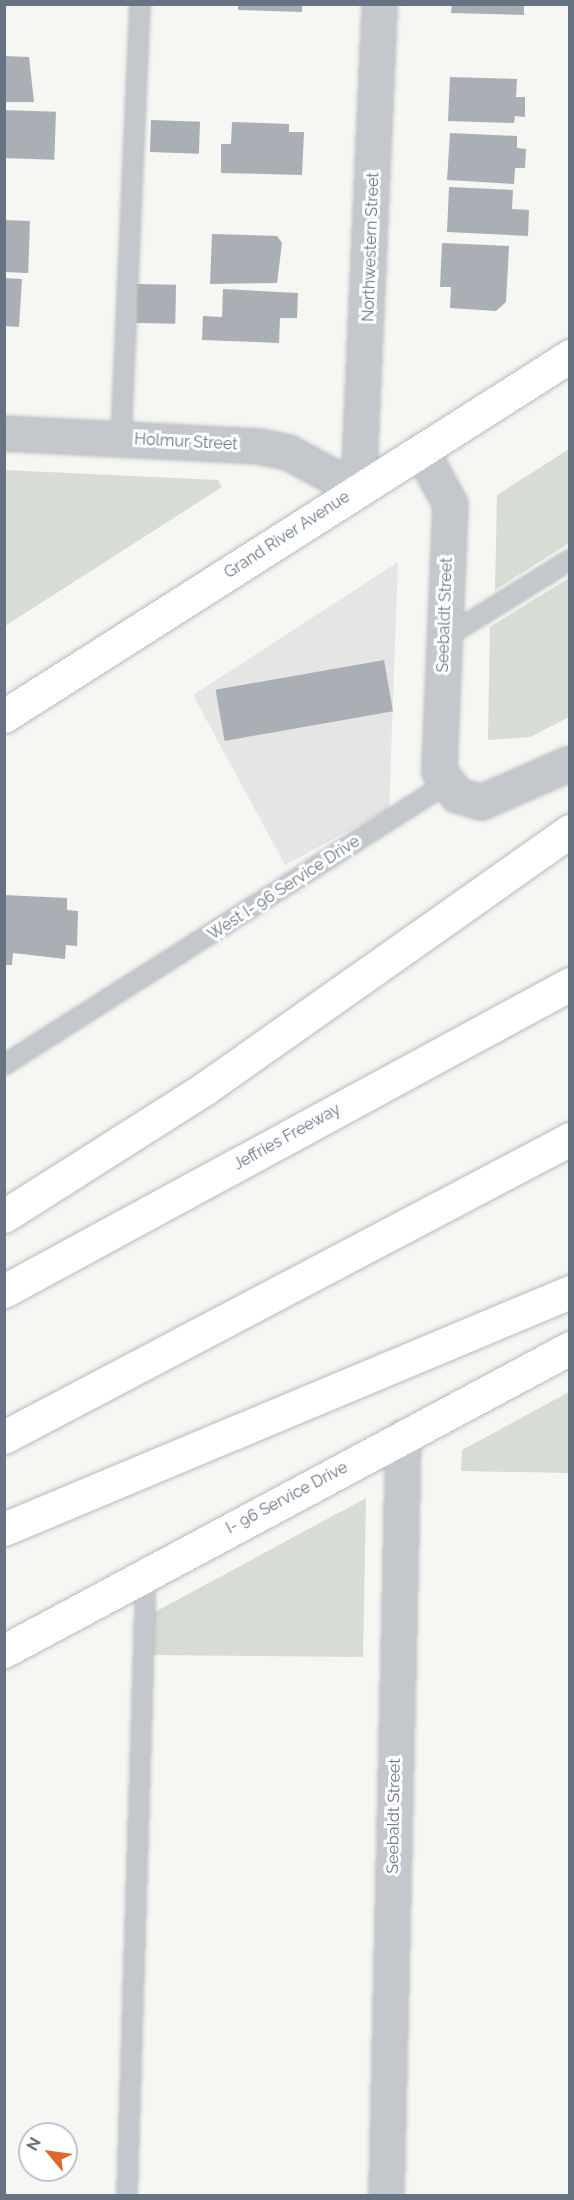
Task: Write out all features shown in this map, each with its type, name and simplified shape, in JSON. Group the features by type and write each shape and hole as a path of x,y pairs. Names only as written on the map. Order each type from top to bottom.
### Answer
{"main road":[{"name":"Grand River Avenue","path":"4,716 570,356"},
{"path":"4,1216 204,1089 570,831"},
{"name":"Jeffries Freeway","path":"4,1291 570,984"},
{"path":"4,1437 570,1139"},
{"path":"4,1529 570,1292"},
{"name":"I- 96 Service Drive","path":"4,1651 570,1348"}],"street":[{"name":"Northwestern Street","path":"358,490 379,4"},
{"name":"Holmur Street","path":"4,433 121,439 288,452 358,490"},
{"name":"Seebaldt Street","path":"421,450 450,504 439,771 446,784"},
{"path":"446,784 468,801 493,800 570,763"},
{"name":"Seebaldt Street","path":"386,2196 403,1436"}],"lane":[{"path":"121,439 140,4"},
{"path":"444,638 570,560"},
{"name":"West I- 96 Service Drive","path":"4,1065 446,784"},
{"path":"127,2196 146,1574"}],"shaded area":[{"path":"569,449 569,543 495,590 497,495"},
{"path":"5,470 218,480 222,487 5,626"},
{"path":"398,562 389,809 285,865 193,695"},
{"path":"569,578 569,717 530,737 488,740 490,627"},
{"path":"569,1392 569,1473 461,1471 462,1450"},
{"path":"366,1498 363,1657 152,1655 153,1613"}],"building":[{"path":"238,4 302,4 302,12 238,10"},
{"path":"452,4 524,4 524,15 451,13"},
{"path":"4,56 29,57 34,102 4,102"},
{"path":"450,77 517,79 516,97 525,97 525,117 515,116 514,123 448,121"},
{"path":"4,110 56,112 54,160 4,158"},
{"path":"151,120 200,122 199,154 150,152"},
{"path":"232,122 289,124 289,132 304,132 302,175 221,173 221,144 231,144"},
{"path":"450,133 517,136 517,148 526,149 525,168 515,168 514,184 447,180"},
{"path":"449,187 513,190 512,209 529,210 528,236 447,232"},
{"path":"4,220 30,221 28,273 4,272"},
{"path":"212,234 277,236 282,243 277,283 210,284"},
{"path":"442,243 509,246 506,302 496,311 450,308 451,287 440,287"},
{"path":"4,278 22,279 19,327 4,326"},
{"path":"137,284 176,285 175,324 136,323"},
{"path":"223,289 298,293 297,318 280,318 279,343 202,340 203,316 222,317"},
{"path":"384,660 393,711 225,741 216,690"},
{"path":"4,895 67,898 67,910 78,911 77,946 66,945 65,959 13,953 12,965 4,965"}]}
